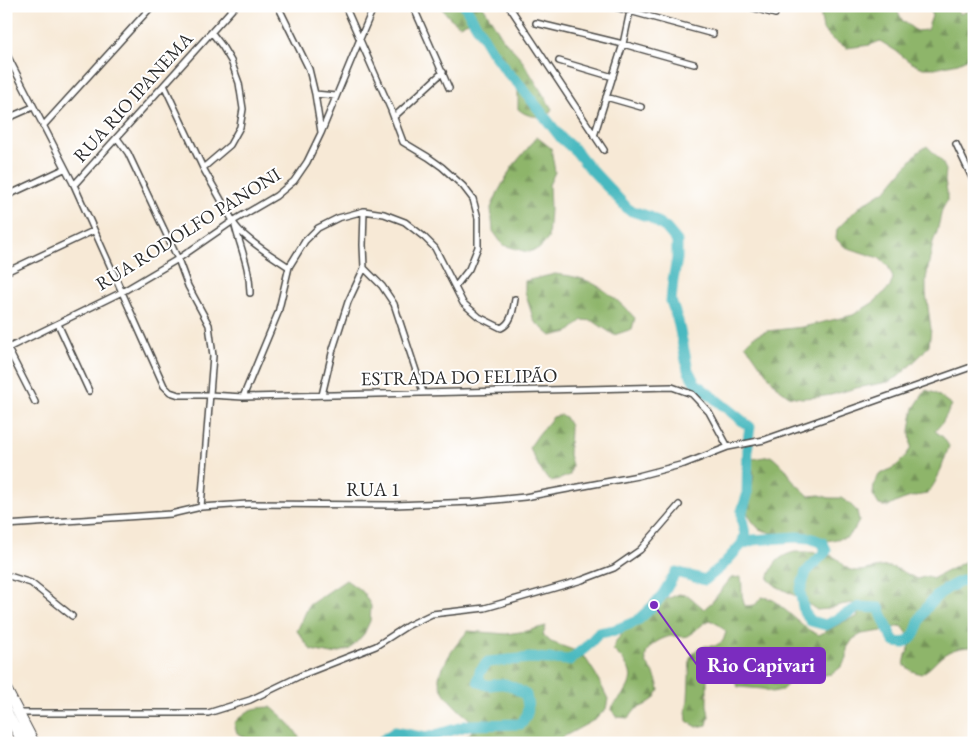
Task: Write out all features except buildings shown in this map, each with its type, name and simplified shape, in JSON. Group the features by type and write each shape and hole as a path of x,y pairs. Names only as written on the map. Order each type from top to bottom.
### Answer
{"highway":[{"path":"6,689 34,743"},
{"path":"6,711 23,743"}],"street":[{"path":"43,126 152,6"},
{"name":"RUA RIO IPANEMA","path":"74,185 235,6"},
{"path":"278,6 309,69 321,133"},
{"path":"345,6 394,117 403,142 442,167 463,186 473,199 478,218 478,247 469,269 456,287"},
{"name":"RUA RODOLFO PANONI","path":"7,348 122,292 178,259 276,196 294,181 307,162 321,133 374,6"},
{"path":"413,6 449,88"},
{"path":"509,6 604,150"},
{"path":"611,6 714,34"},
{"path":"747,6 775,14"},
{"path":"594,136 623,44 630,11"},
{"path":"536,23 623,44 694,64"},
{"path":"204,168 230,145 240,127 243,109 239,82 232,61 212,33"},
{"path":"6,53 64,169 74,185 122,292"},
{"path":"559,61 613,77"},
{"path":"394,117 443,72"},
{"path":"164,85 204,168 234,223 250,277 250,293"},
{"path":"315,94 336,96"},
{"path":"606,97 641,107"},
{"path":"6,120 33,107"},
{"path":"118,138 128,154 178,259 188,286 209,325 213,353 201,507"},
{"path":"956,144 974,182"},
{"path":"6,196 64,169"},
{"path":"322,395 333,349 348,302 364,268 364,211"},
{"path":"242,397 278,313 289,267 305,241 318,228 338,218 364,211 384,214 405,222 436,248 463,303 479,317 502,328 507,325 513,312 515,299"},
{"path":"234,223 249,238 289,267"},
{"path":"6,272 93,231"},
{"path":"364,268 382,286 394,304 423,392"},
{"name":"ESTRADA DO FELIPÃO","path":"122,292 164,386 170,392 179,395 242,397 672,387 692,394 709,412 728,447"},
{"path":"58,324 88,391"},
{"path":"7,348 35,402"},
{"name":"RUA 1","path":"6,525 171,514 201,507 248,504 394,505 474,502 525,497 648,474 684,464 728,447 764,440 974,366"},
{"path":"19,713 208,713 250,700 302,675 376,646 407,626 432,614 485,608 582,580 614,568 640,550 679,505"},
{"path":"6,575 31,583 72,616"}],"green space":[{"path":"440,6 483,6 503,39 519,56 552,109 546,118 528,115 518,109 518,89 501,65 494,45 469,22 459,25"},
{"path":"814,6 895,6 902,20 916,31 927,30 932,16 928,6 955,6 960,14 974,11 974,53 971,57 958,63 935,68 923,68 910,62 880,41 870,45 847,48 833,40 823,30 820,10"},
{"path":"537,137 551,148 555,172 549,185 548,239 539,249 527,252 503,245 493,231 491,208 512,167"},
{"path":"927,146 941,160 946,170 945,181 947,191 947,201 942,210 933,242 926,279 931,329 929,345 898,377 888,382 818,397 802,398 789,396 777,387 745,345 753,337 767,331 803,327 853,315 874,302 890,287 893,278 888,266 879,258 845,247 836,239 837,229 860,206 887,189 918,152"},
{"path":"555,274 583,279 600,287 635,318 632,329 614,335 593,321 582,320 569,332 551,336 534,321 525,292 525,281"},
{"path":"926,390 935,393 952,405 935,431 943,437 949,446 940,471 935,483 927,494 907,498 888,507 879,505 873,495 874,484 879,475 896,466 911,448 910,431 914,408"},
{"path":"561,415 565,417 570,426 569,455 572,465 570,475 551,481 540,469 529,448 553,417"},
{"path":"771,456 787,470 792,480 809,496 820,495 829,498 841,498 850,504 857,511 859,521 854,530 847,537 827,541 797,535 785,536 759,529 747,512 744,501 754,478 753,470 746,460"},
{"path":"795,552 832,556 847,568 855,571 885,567 893,568 917,579 928,576 932,579 974,556 974,647 949,652 921,674 912,671 904,665 911,644 908,634 902,626 862,634 853,639 847,648 847,658 841,667 832,674 800,677 790,682 782,690 772,692 763,689 738,687 729,665 715,658 707,665 707,705 709,716 707,725 697,727 687,721 686,710 690,658 696,650 705,646 715,646 723,641 726,632 710,620 687,636 666,637 649,648 646,662 654,674 659,690 654,699 636,709 629,718 616,717 611,708 627,689 631,678 626,664 613,650 616,641 640,613 679,594 689,596 704,609 731,578 741,577 745,606 755,605 762,597 772,599 809,630 819,635 847,620 857,617 860,608 852,603 817,610 776,586 768,579 780,558"},
{"path":"346,580 363,592 371,606 370,621 364,634 350,649 332,654 311,650 297,631 309,605"},
{"path":"546,626 543,635 551,642 579,652 586,659 608,699 606,709 596,719 556,743 460,743 472,731 472,721 446,696 442,690 439,678 447,659 457,645 468,631 506,634"},
{"path":"271,707 292,727 302,743 261,743 237,733 234,723 243,715 254,709"}],"waterway":[{"path":"465,6 491,50 561,138 576,151 629,210 650,217 666,228 677,241 677,259 671,301 678,321 688,370 695,383 750,427 747,496 742,511 745,534 742,544"},
{"path":"381,743 395,732 426,738 469,725 521,724 528,711 526,695 506,685 489,685 478,681 480,671 488,662 530,658 570,660 599,633 615,630 637,621 663,594 676,572 705,580 722,566 742,544 753,540 796,537 810,538 823,543 826,551 806,572 800,591 804,612 811,621 826,625 859,607 879,608 895,642 904,643 912,637 925,610 936,597 957,583 974,578"}],"place":[{"name":"Rio Capivari","path":"654,605"}]}
